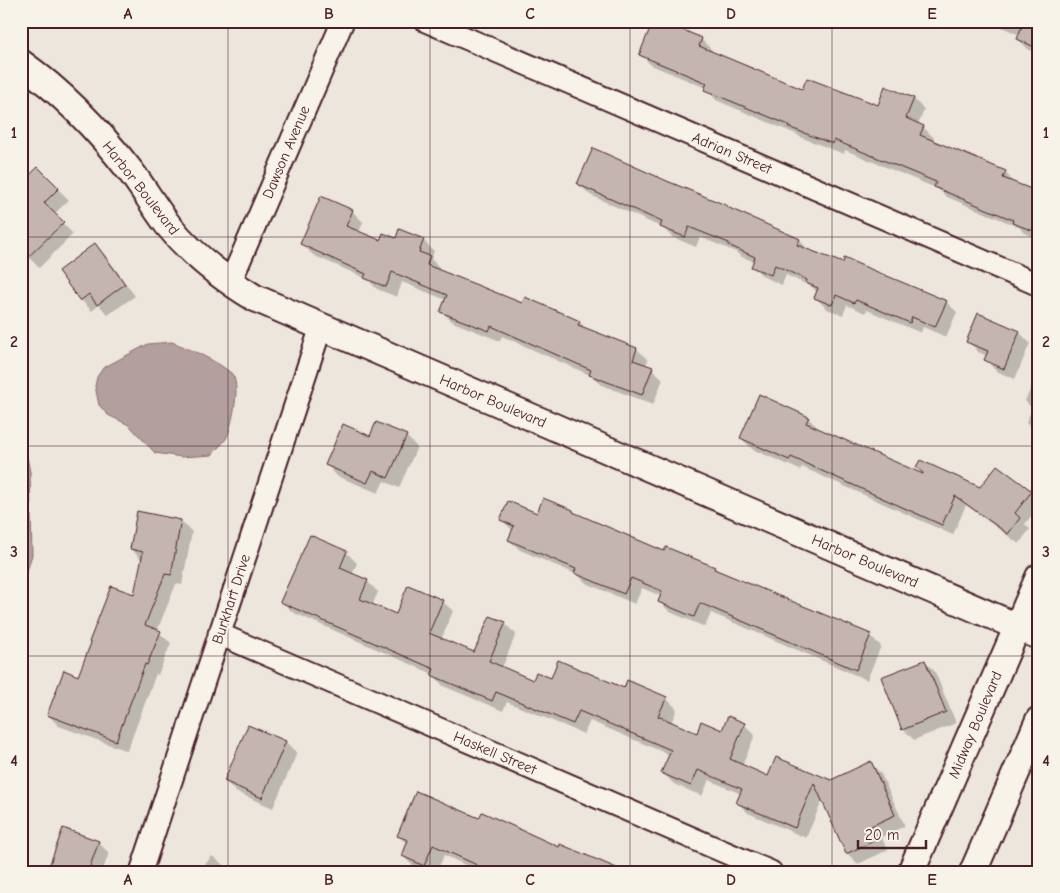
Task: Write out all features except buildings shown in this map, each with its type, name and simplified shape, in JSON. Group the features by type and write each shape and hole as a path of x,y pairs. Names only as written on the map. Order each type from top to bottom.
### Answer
{"street":[{"name":"Dawson Avenue","path":"230,283 343,21"},
{"name":"Adrian Street","path":"426,21 1039,285"},
{"name":"Harbor Boulevard","path":"21,62 51,86 93,127 131,172 186,246 230,283 255,298 1028,631"},
{"name":"Burkhart Drive","path":"141,872 321,327"},
{"name":"Midway Boulevard","path":"911,872 1028,631 1039,577"},
{"name":"Haskell Street","path":"219,634 771,872"},
{"path":"973,872 1039,720"}],"shaded area":[{"path":"172,342 219,364 231,373 234,378 236,394 229,431 226,439 212,455 182,457 155,453 129,425 108,415 99,405 95,386 97,377 103,368 148,344"},
{"path":"21,426 30,472 32,555 21,590"}]}
